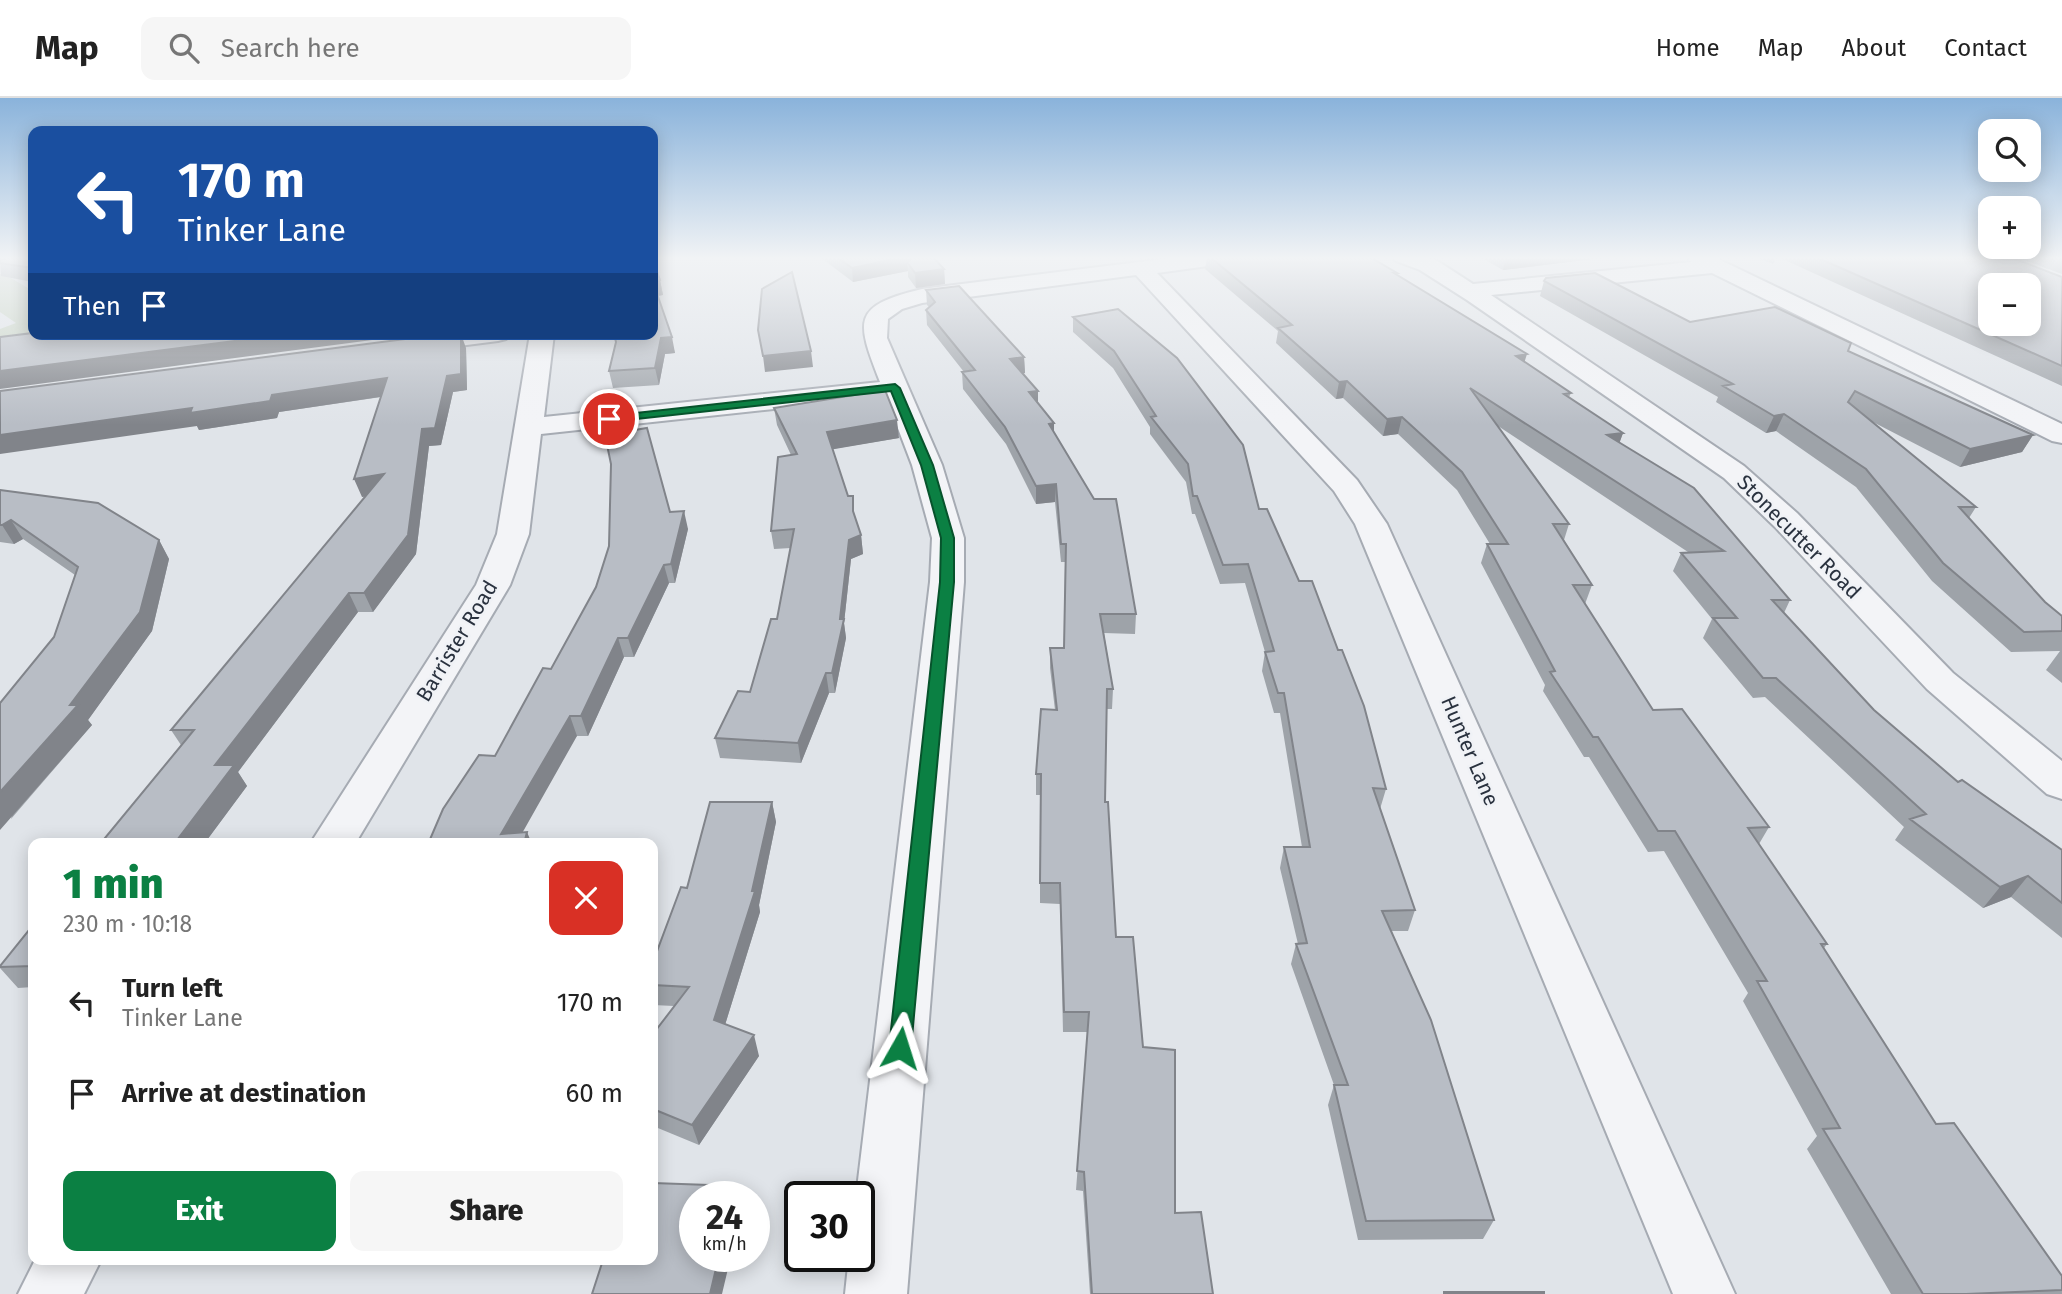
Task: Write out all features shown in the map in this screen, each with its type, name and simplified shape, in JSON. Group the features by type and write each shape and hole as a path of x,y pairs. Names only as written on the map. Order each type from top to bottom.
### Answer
{"street":[{"path":"876,1294 947,582 948,538 927,465 872,326 879,313"},
{"name":"Hunter Lane","path":"1184,313 1346,486 1371,524 1704,1294"},
{"name":"Stonecutter Road","path":"1500,313 1734,472 1786,520 1940,681 2062,784"},
{"path":"1811,313 2062,435"},
{"path":"387,349 454,340"},
{"name":"Barrister Road","path":"336,838 494,586 513,534 531,427 541,340"},
{"path":"531,427 895,388"},
{"path":"49,1294 67,1265"}],"green space":[{"path":"1,313 28,313 28,334 0,337 0,329 16,323"}],"building":[{"path":"658,313 664,313 672,337 661,338 655,368 609,371 616,342 658,340"},
{"path":"760,313 802,313 811,351 763,356 758,330"},
{"path":"928,313 984,313 1024,357 1010,359 1038,391 1029,392 1054,423 1049,424 1094,499 1116,499 1136,614 1100,614 1113,689 1107,689 1105,802 1108,802 1116,937 1133,937 1143,1047 1175,1050 1175,1213 1201,1212 1213,1294 1092,1294 1084,1172 1077,1171 1089,1012 1064,1012 1060,883 1040,883 1041,774 1036,774 1041,709 1057,710 1050,648 1064,648 1066,544 1061,544 1056,484 1036,486 1005,427 962,372 975,370"},
{"path":"1097,313 1123,313 1177,358 1243,445 1259,509 1267,509 1299,581 1312,581 1338,650 1342,650 1364,706 1386,789 1373,788 1415,910 1382,911 1431,1020 1494,1220 1366,1221 1334,1085 1348,1085 1296,944 1307,943 1284,847 1310,847 1284,693 1278,693 1265,652 1274,651 1248,564 1223,565 1197,496 1193,496 1188,464 1151,417 1156,416 1114,351 1073,317"},
{"path":"1277,313 1459,313 1527,354 1516,356 1571,393 1564,394 1623,433 1607,435 1694,488 1790,600 1772,600 1874,710 1958,782 1962,780 2062,850 2062,903 2028,876 2000,887 1910,819 1926,814 1776,678 1763,678 1713,618 1737,618 1681,553 1724,551 1470,388 1569,524 1553,524 1592,585 1573,585 1653,710 1682,709 1769,827 1748,828 1827,944 1821,944 1936,1124 1954,1123 2062,1276 2062,1290 1923,1294 1823,1129 1840,1128 1757,981 1767,981 1675,831 1658,831 1598,737 1593,737 1550,672 1555,671 1487,544 1508,544 1462,472 1402,417 1387,419 1347,381 1339,382 1278,328 1292,325"},
{"path":"1602,313 1672,313 1690,322 1742,313 1787,313 1851,343 1848,351 2033,435 1970,449 1855,391 1848,402 1976,507 1959,507 2045,602 2062,616 2062,631 2024,632 1943,563 1866,469 1784,414 1774,416 1723,386 1733,384"},
{"path":"1942,313 1978,313 1978,329"},
{"path":"2041,313 2062,313 2062,366 1994,336 2041,336"},
{"path":"28,334 28,340 243,340 0,371 0,337"},
{"path":"397,340 461,340 461,374 447,376 435,428 422,429 408,535 364,593 349,593 215,765 234,765 179,838 105,838 194,730 171,730 384,474 354,479 387,378 272,395 270,401 190,413 192,408 0,435 0,391"},
{"path":"885,390 897,420 827,432 848,496 853,496 853,511 861,535 849,540 840,619 844,619 832,673 826,673 798,743 715,738 738,691 750,692 771,619 777,619 794,529 771,531 778,457 797,454 774,408"},
{"path":"647,428 670,512 684,511 671,564 664,565 628,638 618,638 581,716 570,716 501,834 527,832 526,838 431,838 443,809 479,755 495,756 543,668 551,669 596,587 609,546 611,464 605,435"},
{"path":"0,490 98,503 159,540 140,612 70,705 78,705 0,792 0,703 54,637 78,567 11,520 0,525"},
{"path":"710,802 772,802 752,891 755,891 714,1020 754,1035 692,1125 658,1111 658,1027 689,987 658,985 658,949 681,887 687,888"},
{"path":"28,931 28,966 0,966"},
{"path":"658,1183 679,1184 679,1272 715,1272 710,1294 592,1294 601,1265 658,1265"},
{"path":"1544,1292 1544,1294 1444,1294"}],"route":[{"path":"609,419 895,388 927,465 948,538 947,582 900,1048"}]}
